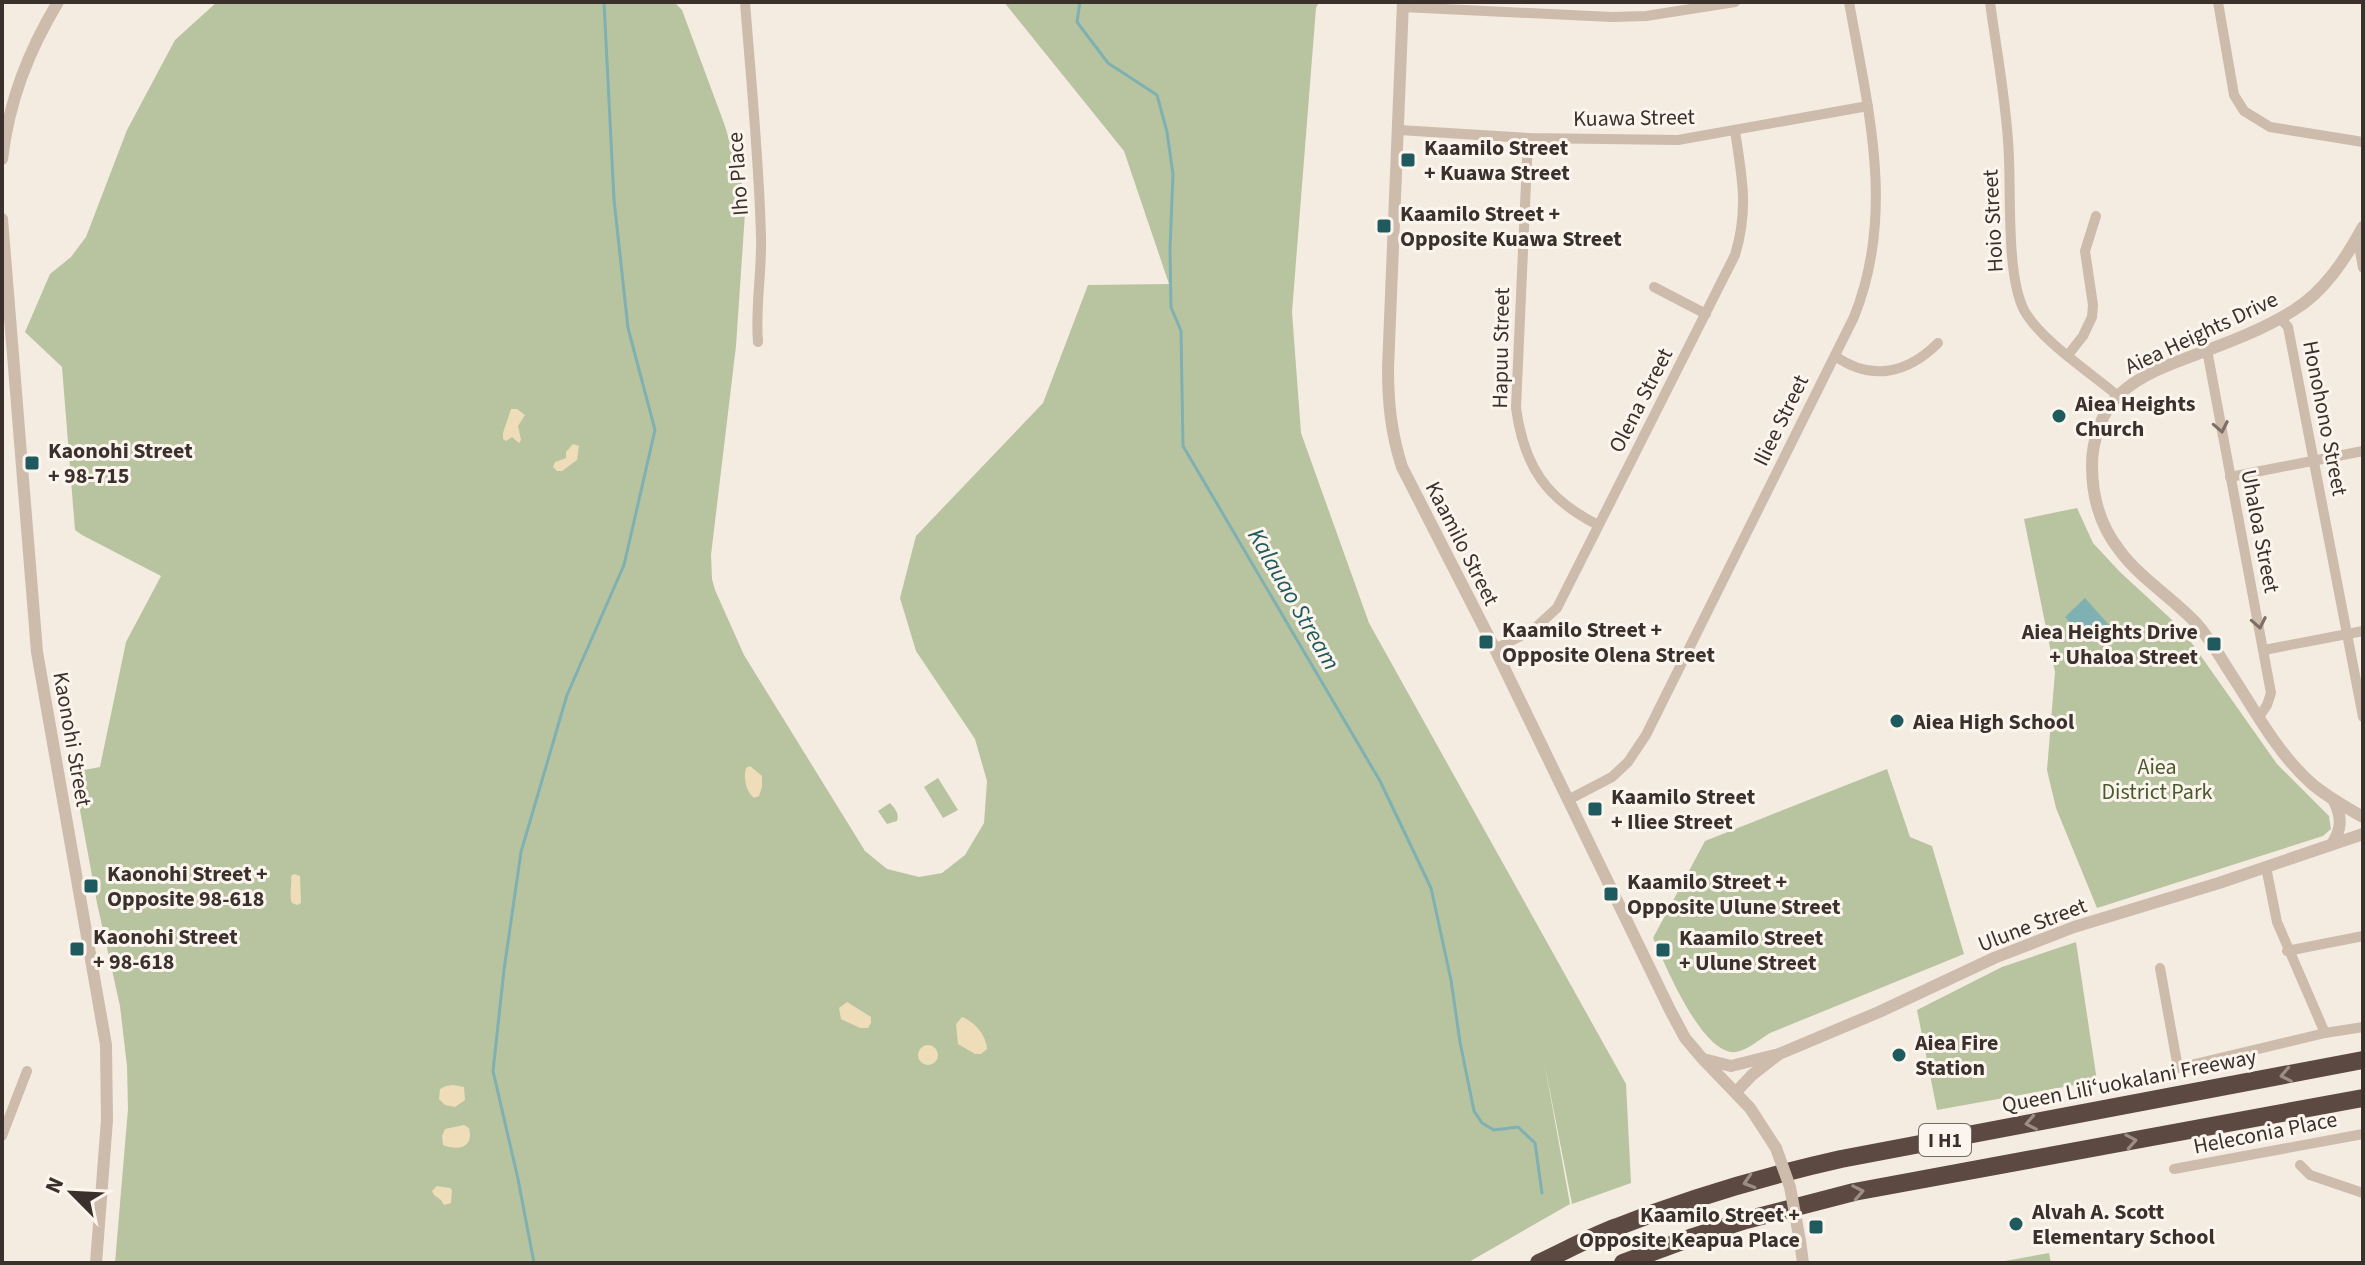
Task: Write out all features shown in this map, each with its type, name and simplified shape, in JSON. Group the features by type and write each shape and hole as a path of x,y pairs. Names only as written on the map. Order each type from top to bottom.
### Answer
{"highway":[{"name":"Queen Liliʻuokalani Freeway","path":"1539,1263 1628,1223 1777,1174 2363,1060"},
{"name":"I H1","path":"1623,1263 1746,1220 1854,1192 2363,1098"}],"street":[{"path":"2,159 21,74 58,2"},
{"name":"Iho Place","path":"745,2 761,222 761,268 756,316 758,342"},
{"path":"1403,4 1612,17 1646,16 1735,2"},
{"name":"Iliee Street","path":"1568,800 1612,777 1628,762 1646,735 1864,293 1876,236 1878,198 1868,106 1849,2"},
{"name":"Hoio Street","path":"1990,2 2008,140 2013,265 2017,290 2024,310 2037,326 2118,396"},
{"path":"2218,2 2234,95 2244,111 2258,122 2282,130 2363,142"},
{"name":"Kaamilo Street","path":"1403,4 1388,368 1388,412 1393,441 1402,467 1495,649 1685,1038 1736,1092 1776,1148 1790,1187 1803,1263"},
{"name":"Kuawa Street","path":"1399,130 1528,138 1665,140 1735,131 1868,106"},
{"name":"Olena Street","path":"1495,649 1533,630 1557,608 1735,255 1743,229 1744,195 1735,131"},
{"name":"Hapuu Street","path":"1528,138 1516,408 1520,433 1528,457 1546,487 1575,514 1598,525"},
{"path":"2068,355 2083,336 2092,317 2085,251 2096,216"},
{"name":"Kaonohi Street","path":"2,219 37,652 106,1045 108,1107 96,1263"},
{"name":"Aiea Heights Drive","path":"2363,227 2325,284 2297,309 2149,375 2118,396 2103,417 2092,457 2092,477 2100,514 2109,536 2121,553 2198,625 2294,765 2334,801 2363,817"},
{"path":"2354,242 2360,251 2363,268"},
{"path":"1654,287 1706,314"},
{"name":"Honohono Street","path":"2280,318 2288,327 2363,717"},
{"path":"1835,356 1869,371 1889,371 1910,366 1938,343"},
{"name":"Uhaloa Street","path":"2207,350 2271,693 2259,717"},
{"path":"2230,477 2363,451"},
{"path":"2264,650 2363,631"},
{"path":"2332,844 2341,824 2334,801"},
{"name":"Ulune Street","path":"1736,1092 1779,1054 2033,942 2363,834"},
{"path":"2266,867 2277,922 2287,951 2325,1033"},
{"path":"2287,951 2363,936"},
{"path":"2160,968 2178,1068 2363,1027"},
{"path":"1701,1057 1731,1066 1779,1054"},
{"path":"2,1136 27,1071"},
{"name":"Heleconia Place","path":"2174,1169 2363,1134"},
{"path":"2300,1165 2310,1175 2363,1193"}],"green space":[{"path":"217,2 674,2 682,10 725,126 746,198 736,346 711,555 715,590 744,655 865,851 887,869 919,877 942,873 965,855 984,823 987,781 975,739 916,651 900,598 916,536 1043,403 1088,285 1169,284 1124,151 1004,2 1319,2 1316,8 1292,312 1301,433 1369,623 1626,1084 1631,1183 1572,1204 1544,1061 1570,1204 1467,1263 115,1263 128,1109 127,1066 120,1006 73,772 100,767 126,642 161,576 75,530 62,367 25,332 50,274 71,257 86,237 127,130 175,40"},
{"name":"Aiea District Park","path":"2077,508 2093,543 2191,642 2277,764 2329,816 2331,829 2323,836 2097,908 2056,808 2047,770 2055,672 2024,519"},
{"path":"1887,769 1910,837 1932,846 1964,954 1770,1033 1740,1051 1723,1049 1710,1040 1686,1006 1653,938 1705,841"},
{"path":"938,778 958,810 943,818 924,787"},
{"path":"890,803 898,818 887,824 878,811"},
{"path":"2076,942 2097,1081 1937,1110 1917,1010 2002,967"},
{"path":"2049,1253 2051,1263 2005,1263 2005,1261"}],"sand":[{"path":"511,409 525,415 518,426 519,443 512,437 506,441 503,439"},
{"path":"573,444 579,446 577,460 562,471 557,471 553,467 555,462 566,458 566,452"},
{"path":"750,766 762,776 759,796 754,798 745,780 746,768"},
{"path":"291,876 300,876 301,903 297,905 292,903 291,897"},
{"path":"847,1002 871,1017 868,1028 860,1028 841,1019 839,1008"},
{"path":"962,1017 982,1034 987,1049 981,1054 958,1044 956,1024"},
{"path":"928,1045 935,1048 938,1055 935,1062 928,1065 921,1062 918,1055 921,1048"},
{"path":"453,1085 464,1087 465,1100 455,1107 445,1105 439,1099 440,1089"},
{"path":"464,1125 469,1128 467,1144 459,1148 443,1145 445,1129"},
{"path":"437,1186 452,1190 451,1203 444,1205 434,1195 432,1191"}],"water":[{"path":"2085,598 2109,625 2089,643 2065,617"}],"waterway":[{"path":"534,1263 493,1071 521,852 567,695 624,565 655,430 628,328 614,200 604,2"},
{"name":"Kalauao Stream","path":"1080,2 1077,22 1108,63 1157,95 1167,132 1173,174 1171,307 1181,331 1183,446 1380,781 1431,888 1474,1111 1482,1123 1494,1130 1518,1127 1535,1143 1542,1193"}],"place":[{"name":"Kaamilo Street + Kuawa Street","path":"1408,160"},
{"name":"Kaamilo Street + Opposite Kuawa Street","path":"1384,226"},
{"name":"Aiea Heights Church","path":"2059,416"},
{"name":"Kaonohi Street + 98-715","path":"32,463"},
{"name":"Kaamilo Street + Opposite Olena Street","path":"1486,642"},
{"name":"Aiea Heights Drive + Uhaloa Street","path":"2214,644"},
{"name":"Aiea High School","path":"1897,721"},
{"name":"Kaamilo Street + Iliee Street","path":"1595,809"},
{"name":"Kaonohi Street + Opposite 98-618","path":"91,886"},
{"name":"Kaamilo Street + Opposite Ulune Street","path":"1611,894"},
{"name":"Kaonohi Street + 98-618","path":"77,949"},
{"name":"Kaamilo Street + Ulune Street","path":"1663,950"},
{"name":"Aiea Fire Station","path":"1899,1055"},
{"name":"Alvah A. Scott Elementary School","path":"2016,1224"},
{"name":"Kaamilo Street + Opposite Keapua Place","path":"1816,1227"}]}
